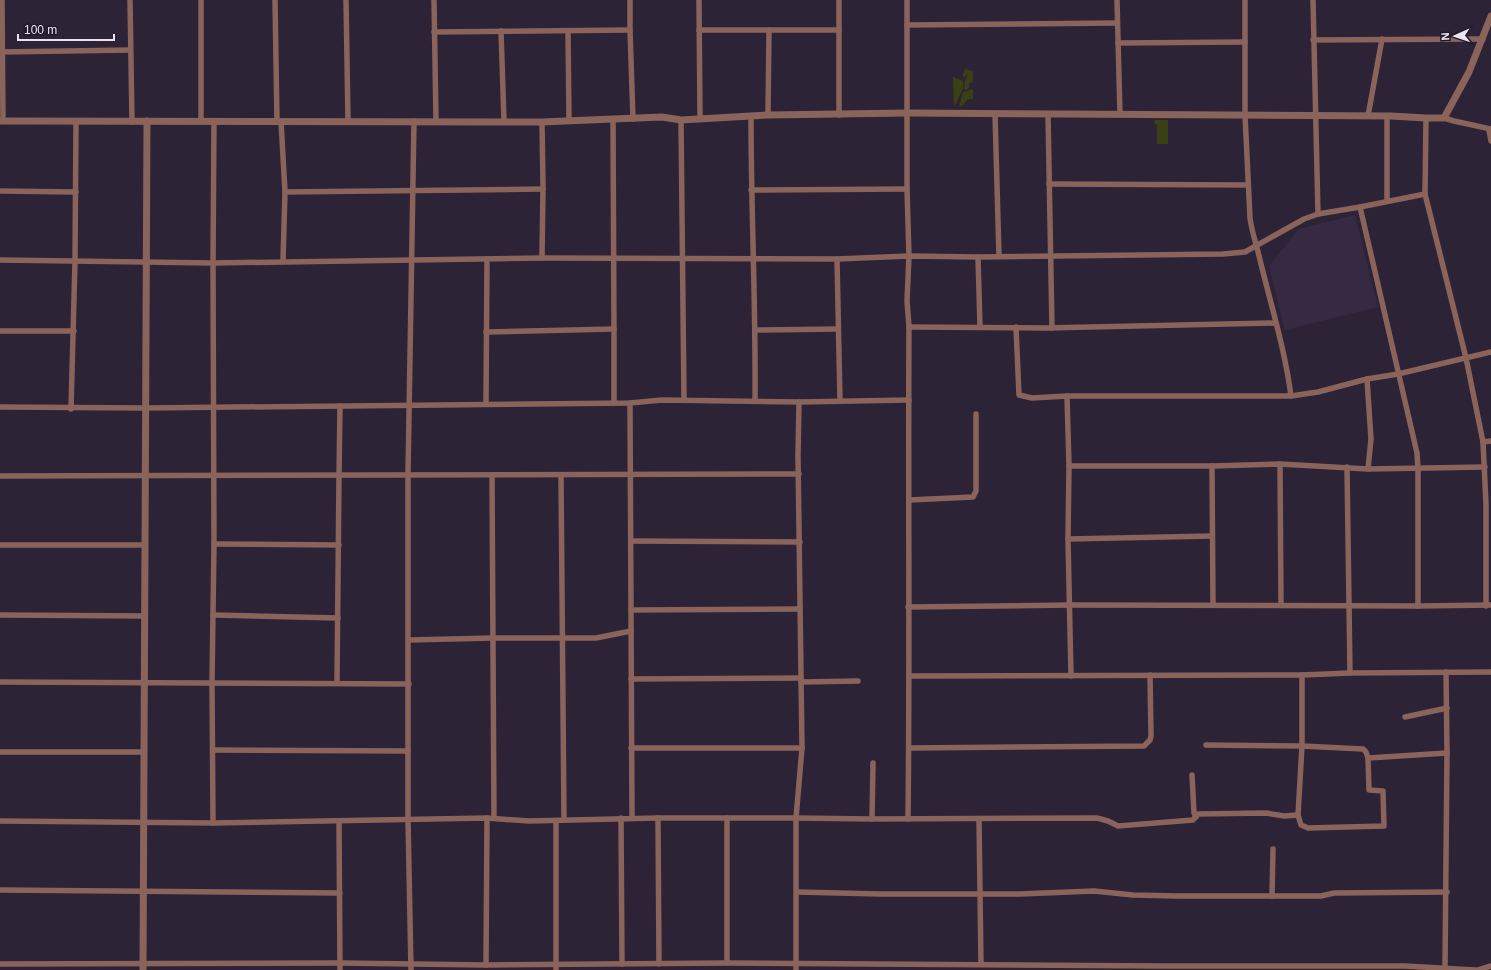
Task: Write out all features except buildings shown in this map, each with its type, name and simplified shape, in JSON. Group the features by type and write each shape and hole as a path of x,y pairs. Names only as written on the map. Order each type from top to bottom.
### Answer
{"street":[{"path":"2,0 2,121 132,122 201,120 542,122 662,117 681,120 768,115 908,113 1387,116 1444,118 1490,129 1491,141"},
{"path":"130,0 132,122"},
{"path":"201,0 201,120"},
{"path":"275,0 279,121 285,192 283,261"},
{"path":"346,0 348,121"},
{"path":"434,0 436,121"},
{"path":"630,0 633,119"},
{"path":"700,0 700,118"},
{"path":"839,0 839,115"},
{"path":"907,0 907,189 909,256 907,301 909,327 908,607 910,676 908,819"},
{"path":"1117,0 1120,115"},
{"path":"1245,0 1245,115 1250,218 1252,232 1257,246 1276,323 1291,396"},
{"path":"1313,0 1318,214"},
{"path":"1444,118 1469,72 1491,16"},
{"path":"907,25 1117,23"},
{"path":"434,32 630,30"},
{"path":"699,30 839,30"},
{"path":"768,115 769,30"},
{"path":"501,31 504,121"},
{"path":"568,31 569,121"},
{"path":"1368,116 1382,39"},
{"path":"1313,40 1483,39"},
{"path":"1118,43 1245,42"},
{"path":"1,52 130,50"},
{"path":"995,114 999,256"},
{"path":"1048,114 1052,328"},
{"path":"1387,116 1387,201"},
{"path":"751,117 755,401"},
{"path":"908,607 1071,605 1488,606 1489,503 1483,442 1466,358 1425,194 1426,118"},
{"path":"613,119 614,402"},
{"path":"681,120 684,400"},
{"path":"143,967 142,891 147,121"},
{"path":"213,823 214,121"},
{"path":"411,967 408,819 408,474 414,121"},
{"path":"72,409 76,260 76,122"},
{"path":"542,122 542,258"},
{"path":"1050,184 1248,185"},
{"path":"285,192 543,189"},
{"path":"751,190 907,189"},
{"path":"0,190 76,192"},
{"path":"0,260 213,263 411,259 683,257 837,259 909,256 978,257 1223,254 1245,252 1298,222 1318,214 1425,194"},
{"path":"1360,207 1417,453 1418,606"},
{"path":"978,257 980,327"},
{"path":"486,404 487,259"},
{"path":"837,259 840,401"},
{"path":"909,327 1052,328 1276,323"},
{"path":"1016,328 1019,395 1032,398 1067,396 1291,396 1318,392 1367,379 1398,374 1491,352"},
{"path":"486,332 614,329"},
{"path":"755,330 838,329"},
{"path":"0,331 74,331"},
{"path":"1367,379 1371,438 1368,469"},
{"path":"1067,396 1071,676"},
{"path":"0,407 72,409 410,404 630,403 662,400 799,402 909,400"},
{"path":"796,970 796,818 802,748 799,402"},
{"path":"630,403 632,818"},
{"path":"337,683 339,545 338,476 340,406"},
{"path":"909,500 973,497 976,491 976,414"},
{"path":"1483,442 1491,441"},
{"path":"1069,466 1212,466 1280,464 1368,469 1485,467"},
{"path":"1280,464 1281,605"},
{"path":"1212,466 1213,605"},
{"path":"1347,467 1350,673"},
{"path":"492,474 494,818"},
{"path":"0,476 799,474"},
{"path":"560,475 564,820"},
{"path":"1068,538 1212,536"},
{"path":"631,542 800,542"},
{"path":"214,544 339,545"},
{"path":"0,545 144,545"},
{"path":"631,610 800,609"},
{"path":"0,614 144,616"},
{"path":"214,615 338,618"},
{"path":"408,640 596,638 631,631"},
{"path":"1445,968 1447,892 1446,672"},
{"path":"910,676 1302,675 1350,673 1491,672"},
{"path":"909,748 1144,746 1150,740 1151,736 1150,675"},
{"path":"1206,745 1302,746 1363,749 1368,758 1369,790 1384,791 1384,826 1308,828 1301,825 1298,815 1302,746 1302,675"},
{"path":"631,680 858,681"},
{"path":"0,682 409,684"},
{"path":"1405,717 1447,708"},
{"path":"631,748 802,748"},
{"path":"213,750 408,751"},
{"path":"0,752 144,752"},
{"path":"1368,758 1447,753"},
{"path":"872,819 873,763"},
{"path":"1192,775 1194,813 1196,817"},
{"path":"0,821 213,823 487,818 556,821 621,818 1097,818 1118,826 1193,820 1198,814 1266,813 1292,816 1298,815"},
{"path":"486,965 487,818"},
{"path":"621,818 622,964"},
{"path":"658,818 659,964"},
{"path":"727,963 728,818"},
{"path":"979,819 981,964"},
{"path":"339,821 340,970"},
{"path":"556,821 556,968"},
{"path":"1272,896 1273,849"},
{"path":"0,890 340,893"},
{"path":"797,892 980,894 1094,891 1133,895 1178,896 1321,896 1334,893 1447,892"},
{"path":"0,964 143,967 340,963 411,967 486,965 556,968 622,964 797,963 981,964 1162,968 1405,966 1475,970"},
{"path":"1478,970 1491,966"}],"shaded area":[{"path":"1355,215 1378,307 1285,330 1269,266 1299,229"}],"green space":[{"path":"965,69 973,71 973,82 969,83 969,88 966,90 964,89 965,80 968,73 964,78 963,75"},
{"path":"953,77 963,81 962,92 954,107"},
{"path":"973,89 973,99 968,99 964,105 959,107 963,92"},
{"path":"1155,120 1168,120 1168,144 1157,144 1157,124 1154,124"}]}
